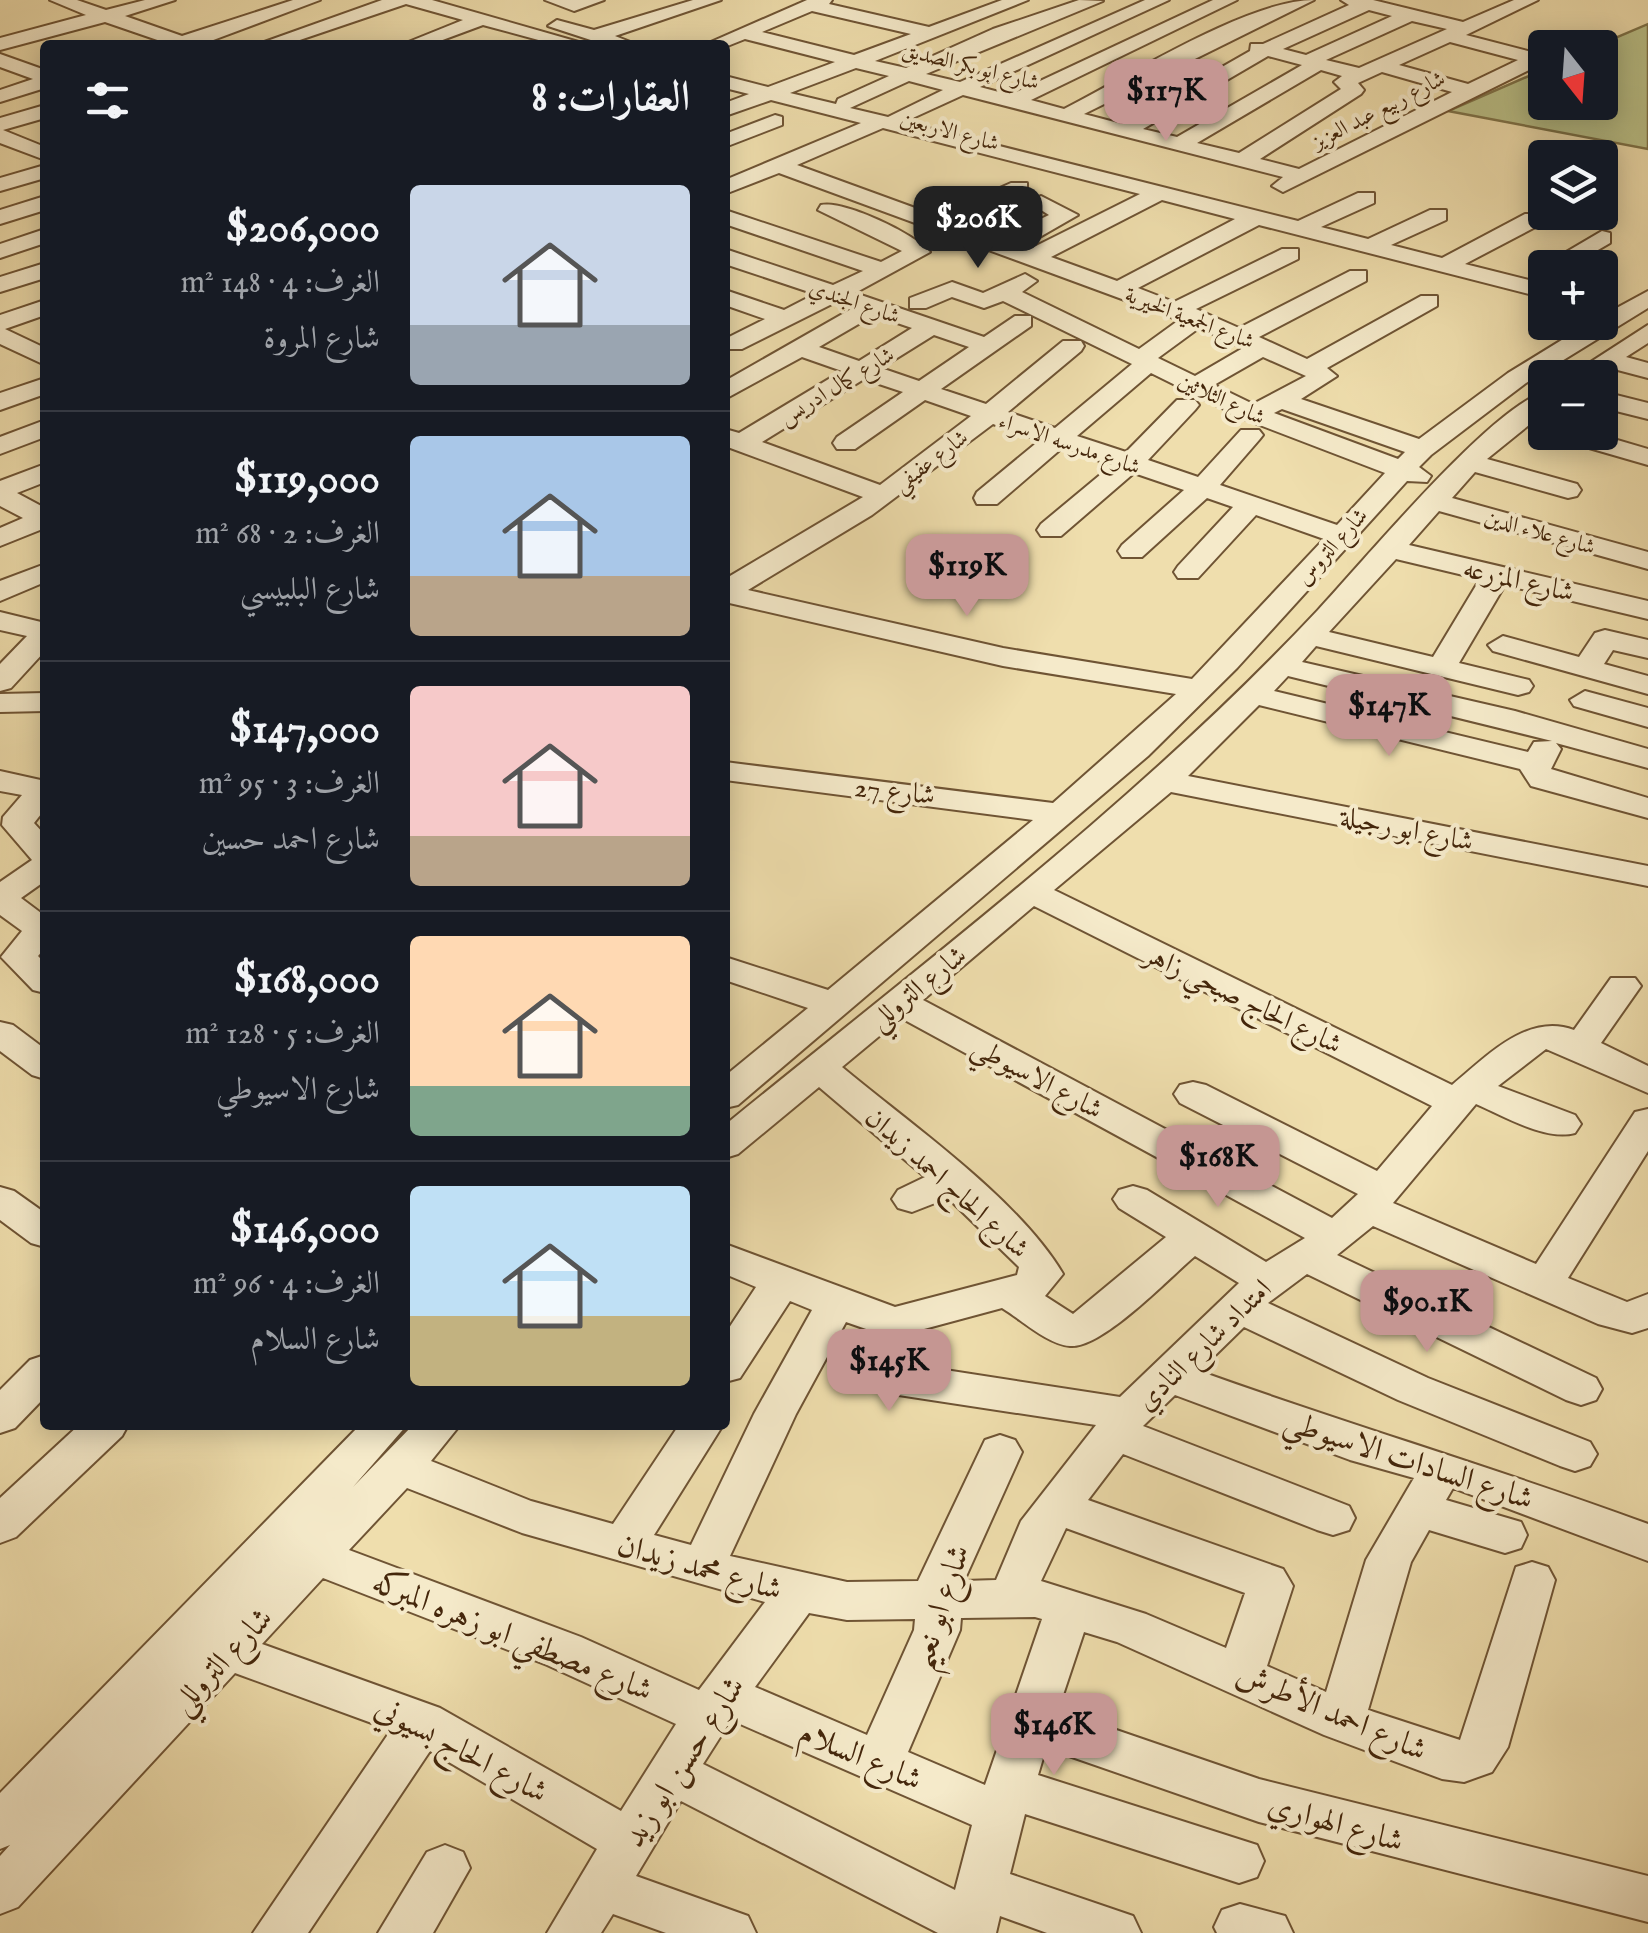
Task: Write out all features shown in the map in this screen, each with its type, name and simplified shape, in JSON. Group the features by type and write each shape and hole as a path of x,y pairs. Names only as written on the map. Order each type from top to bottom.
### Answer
{"street":[{"path":"0,44 166,0"},
{"path":"104,39 249,0"},
{"path":"194,40 400,0"},
{"path":"410,0 480,20 587,40 704,2 761,22 1050,83"},
{"path":"464,0 512,9 587,40"},
{"path":"554,0 574,5 594,0"},
{"path":"730,108 1019,0"},
{"path":"845,103 1000,33 1092,0 1363,75 1471,91"},
{"path":"730,186 1160,0"},
{"path":"979,127 1050,83 1228,0"},
{"path":"1053,137 1219,37 1305,0"},
{"path":"1180,144 1313,62 1434,0"},
{"path":"1243,160 1363,75 1452,31 1529,0"},
{"path":"34,12 70,1 172,40"},
{"path":"724,40 814,2 926,32"},
{"path":"1110,152 1265,50 1359,2 1452,31"},
{"path":"933,9 1051,47"},
{"path":"410,21 446,10"},
{"path":"274,40 315,15"},
{"path":"424,40 480,20"},
{"name":"شارع ابو بكر الصديق","path":"761,22 800,47 1019,102 1053,137"},
{"name":"شارع ربيع عبد العزيز","path":"1130,293 1243,212 1303,176 1536,60 1452,31"},
{"path":"438,35 458,40"},
{"path":"741,71 800,47"},
{"path":"1410,50 1504,75"},
{"path":"5,66 40,58"},
{"path":"5,66 40,78"},
{"name":"شارع الاربعين","path":"741,71 774,90 889,120 1161,180"},
{"path":"1363,75 1375,93"},
{"path":"0,96 40,82"},
{"name":"شارع الاربعين","path":"774,90 845,103 889,120 1053,137 1110,152 1161,180 1243,212 1528,286"},
{"path":"0,125 40,113"},
{"path":"730,138 775,121"},
{"path":"1053,137 1094,122 1110,152"},
{"path":"796,130 834,143"},
{"path":"0,136 39,147"},
{"path":"1110,152 1150,136 1303,176"},
{"path":"0,154 39,147"},
{"path":"1034,257 1207,151"},
{"name":"شارع الجمعية الخيرية","path":"780,166 1186,314 1315,370"},
{"path":"0,185 40,173"},
{"path":"939,223 1019,188"},
{"path":"1302,228 1366,198"},
{"path":"1002,246 1067,216 1042,203"},
{"path":"0,217 40,204"},
{"path":"730,342 920,252 890,233 829,210"},
{"path":"1371,246 1438,215"},
{"path":"730,219 882,270"},
{"path":"1446,266 1528,222"},
{"path":"5,246 40,237"},
{"path":"1581,250 1602,238"},
{"path":"987,498 1140,366 1186,314 1290,254"},
{"name":"شارع الجندي","path":"730,258 985,346"},
{"path":"918,304 952,289 994,296 1058,266"},
{"path":"0,285 40,272"},
{"path":"1051,530 1129,464 1190,396 1253,341 1358,276"},
{"path":"1520,284 1528,280"},
{"name":"شارع عفيفي","path":"730,588 884,495 990,415 1130,293"},
{"name":"شارع الثلاثين","path":"994,296 1023,321 1080,340"},
{"name":"شارع الثلاثين","path":"994,296 1252,425 1390,481 1440,492"},
{"path":"730,300 784,318"},
{"path":"1132,551 1204,488 1252,425 1281,400 1324,378 1315,370 1429,301"},
{"name":"شارع التروس","path":"1064,814 1200,689 1422,449 1624,305"},
{"path":"730,386 872,307"},
{"path":"0,323 40,309"},
{"path":"846,443 1023,321"},
{"name":"شارع كمال ادريس","path":"741,443 931,327"},
{"path":"1606,360 1648,332"},
{"path":"0,336 40,351"},
{"name":"شارع مدرسه الاسراء","path":"730,342 862,369 1342,536"},
{"path":"0,361 40,351"},
{"path":"1618,363 1648,371"},
{"path":"0,402 40,387"},
{"path":"1281,400 1422,449"},
{"path":"1618,403 1648,412"},
{"name":"شارع التروس","path":"1109,829 1166,781 1255,694 1469,462 1528,412"},
{"path":"1516,420 1528,423"},
{"path":"4,441 40,430"},
{"path":"741,443 884,495"},
{"path":"1618,448 1648,457"},
{"path":"1469,462 1568,490"},
{"path":"0,493 40,474"},
{"name":"شارع علاء الدين","path":"1440,492 1645,555"},
{"path":"0,493 40,515"},
{"path":"1188,572 1250,505"},
{"path":"0,538 40,520"},
{"name":"شارع المزرعه","path":"1389,548 1648,610"},
{"path":"0,592 40,574"},
{"path":"1442,667 1498,575"},
{"path":"730,592 1002,657 1200,689"},
{"path":"0,621 40,632"},
{"path":"1309,636 1518,686"},
{"path":"0,682 40,638"},
{"path":"1586,668 1606,639 1648,648"},
{"path":"1503,645 1648,685"},
{"path":"1504,718 1536,654"},
{"path":"1282,666 1504,718 1648,759"},
{"path":"1255,694 1542,756 1535,770 1542,778 1648,808"},
{"path":"1586,700 1648,718"},
{"path":"0,702 40,702"},
{"name":"شارع 27","path":"730,771 1064,814"},
{"path":"0,781 40,790"},
{"name":"شارع ابو رجيلة","path":"1166,781 1648,876"},
{"path":"40,796 20,818 18,826 40,849"},
{"name":"شارع التروللي","path":"730,1092 822,1009 1064,814"},
{"name":"شارع التروللي","path":"730,1140 1109,829"},
{"path":"40,870 0,898 40,928"},
{"name":"شارع الحاج صبحي زاهر","path":"1034,893 1463,1096 1562,1124"},
{"path":"40,938 9,961 40,979"},
{"path":"730,970 822,1009 856,1036"},
{"path":"1624,986 1581,1046 1648,1081"},
{"name":"شارع الاسيوطي","path":"899,1002 1320,1247 1581,1389"},
{"path":"0,1033 40,1063"},
{"name":"امتداد شارع النادي","path":"1012,1597 1037,1533 1055,1506 1122,1424 1253,1294 1320,1247 1376,1199 1463,1096 1536,1038 1556,1036 1581,1046"},
{"name":"شارع الحاج احمد زيدان","path":"819,1067 952,1180 1040,1266 1043,1274 1038,1281 1009,1293"},
{"path":"1194,1094 1376,1199 1544,1284 1624,1317 1641,1316 1648,1308"},
{"path":"1544,1284 1648,1121"},
{"path":"912,1199 952,1180"},
{"path":"1133,1199 1193,1236 1253,1294 1413,1389 1576,1454"},
{"path":"730,1260 836,1304 872,1312 889,1324 1009,1293 1070,1331 1080,1330 1193,1236"},
{"path":"730,1360 782,1282"},
{"path":"701,1569 774,1414 836,1304"},
{"path":"889,1324 892,1371 907,1383 1122,1424 1333,1518"},
{"name":"شارع السادات الاسيوطي","path":"1170,1376 1365,1448 1443,1467 1648,1543"},
{"path":"0,1417 40,1377"},
{"path":"0,1525 102,1430"},
{"name":"شارع التروللي","path":"0,1825 393,1446 428,1430"},
{"path":"624,1544 699,1430"},
{"name":"شارع التروللي","path":"0,1892 316,1557 393,1446"},
{"name":"شارع محمد زيدان","path":"393,1446 522,1516 798,1593 847,1601 1012,1597"},
{"name":"شارع ابو نعيم","path":"880,1762 937,1630 940,1583 1000,1452"},
{"path":"1340,1720 1390,1560 1443,1467"},
{"path":"1055,1506 1269,1584 1242,1673"},
{"path":"1417,1509 1505,1535"},
{"name":"شارع مصطفي ابو زهره المبركه","path":"316,1557 715,1705"},
{"name":"شارع احمد الأطرش","path":"1012,1597 1068,1607 1130,1627 1242,1673 1340,1720 1452,1761 1475,1758 1484,1747 1532,1580"},
{"name":"شارع حسن ابو زيد","path":"572,1933 715,1705 798,1593"},
{"path":"974,1915 1005,1800 1068,1607"},
{"name":"شارع الحاج بسيوني","path":"229,1652 380,1702 422,1722 630,1842"},
{"name":"شارع السلام","path":"715,1705 1005,1800 1239,1861"},
{"name":"شارع الهواري","path":"1032,1721 1244,1797 1397,1840 1648,1899"},
{"path":"279,1933 422,1722"},
{"path":"672,1772 974,1915 1115,1933"},
{"path":"404,1933 445,1868"},
{"path":"602,1887 730,1933"}],"green space":[{"path":"1648,24 1648,149 1618,143 1618,140 1448,111 1528,76 1528,120 1618,120 1618,37"}]}
